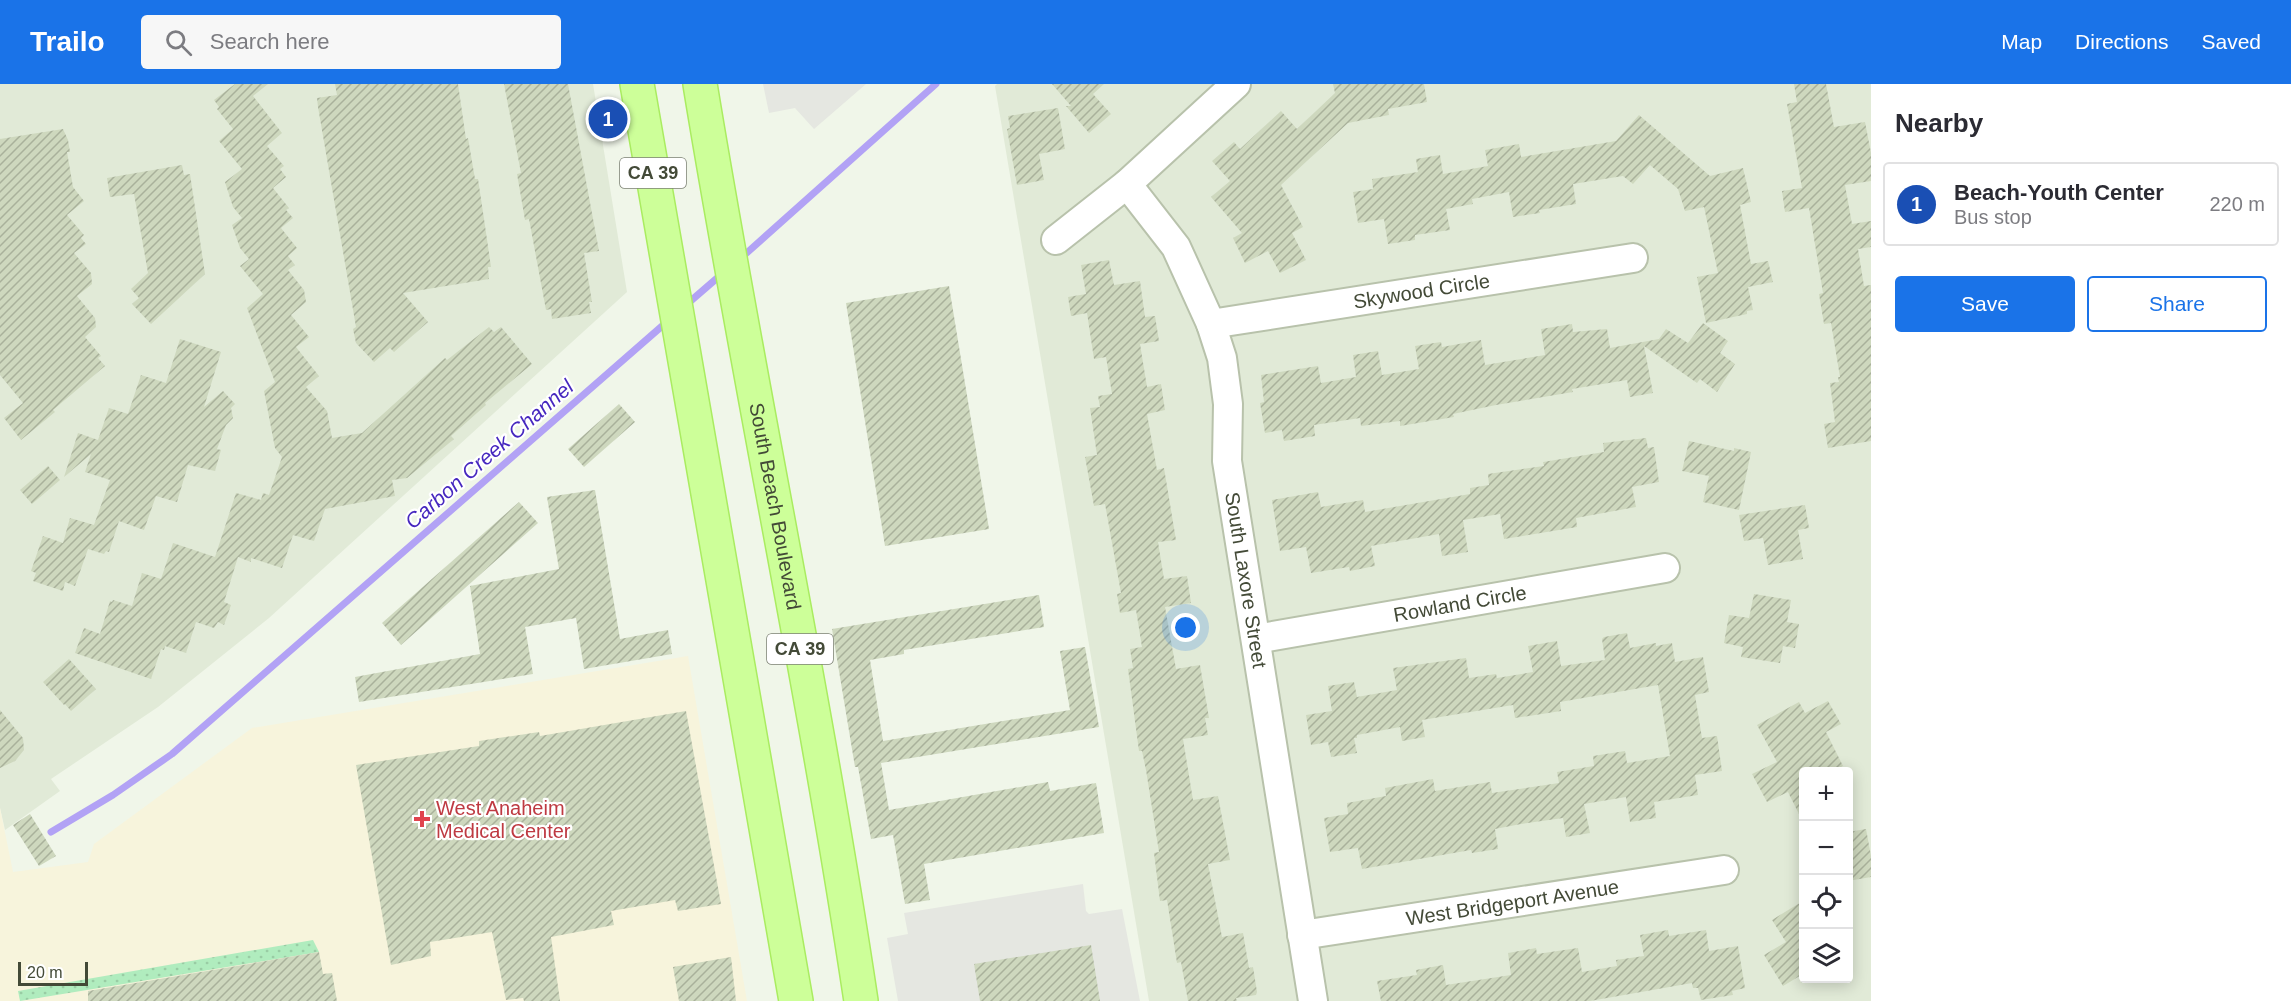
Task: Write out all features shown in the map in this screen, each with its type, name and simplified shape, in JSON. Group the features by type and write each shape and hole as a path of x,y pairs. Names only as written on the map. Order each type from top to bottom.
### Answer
{"main road":[{"name":"CA 39","path":"638,84 795,1001"},
{"name":"South Beach Boulevard","path":"700,84 724,231 844,888 861,1001"}],"street":[{"path":"1056,240 1127,184 1236,84"},
{"name":"South Laxore Street","path":"1127,184 1176,247 1211,324 1222,358 1228,404 1227,461 1313,1001"},
{"name":"Skywood Circle","path":"1211,324 1633,258"},
{"name":"Rowland Circle","path":"1256,639 1665,568"},
{"name":"West Bridgeport Avenue","path":"1302,935 1724,870"}],"shaded area":[{"path":"0,84 593,84 627,292 269,618 158,707 51,779 60,791 5,830 0,808"},
{"path":"763,84 866,84 814,129 795,108 769,113"},
{"path":"997,84 1871,84 1871,1001 1149,1001 995,86"},
{"name":"West Anaheim Medical Center","path":"688,656 747,1001 0,1001 0,808 13,872 88,862 94,844 252,728"},
{"path":"1083,884 1086,911 1089,914 1122,909 1140,1001 898,1001 887,938 908,934 904,913"}],"green space":[{"path":"313,940 319,952 20,1001 18,991"}],"building":[{"path":"235,84 268,84 253,96 282,133 267,146 284,166 280,169 286,177 273,188 289,208 286,210 293,218 281,228 297,248 288,256 295,265 288,270 304,290 306,302 291,315 309,337 296,347 319,376 306,387 327,411 332,438 362,433 445,358 447,360 489,327 494,332 501,327 532,364 485,403 486,405 451,436 454,439 407,478 392,480 395,496 325,509 314,541 293,535 282,568 251,558 251,562 238,557 224,602 231,605 224,625 218,622 214,628 196,622 186,653 165,646 164,650 161,649 151,679 75,653 84,628 100,634 110,601 132,606 142,573 161,579 173,543 215,557 236,493 261,500 263,493 269,495 282,457 275,448 264,391 275,382 247,308 263,294 240,266 249,259 240,248 232,225 242,218 233,207 225,182 242,169 219,141 233,129 217,109 219,107 214,100"},
{"path":"335,84 458,84 466,139 468,138 475,179 478,179 491,267 488,267 489,279 403,293 428,322 394,352 390,348 374,362 356,343 353,329 356,327 318,107 317,98 337,95"},
{"path":"504,84 568,84 599,251 584,253 592,302 589,302 591,313 552,319 551,309 546,310 529,219 525,220 517,174 521,173"},
{"path":"1052,84 1104,84 1093,94 1111,114 1089,133 1066,106 1071,106"},
{"path":"1333,84 1424,84 1427,102 1388,109 1389,115 1348,123 1281,185 1303,227 1292,233 1306,260 1280,273 1268,251 1245,263 1233,238 1242,233 1211,197 1230,181 1212,161 1234,142 1240,149 1281,111 1297,129 1335,93"},
{"path":"1794,84 1826,84 1834,127 1865,122 1871,153 1871,181 1845,185 1852,224 1871,221 1871,247 1858,249 1864,286 1871,285 1871,441 1828,448 1824,424 1835,422 1830,383 1839,382 1838,377 1840,377 1831,323 1824,324 1819,294 1823,293 1809,208 1785,212 1782,191 1802,188 1787,104 1797,102"},
{"path":"1058,108 1065,149 1039,154 1044,180 1017,185 1007,129 1010,128 1008,116"},
{"path":"1639,115 1710,176 1743,168 1751,202 1740,205 1751,264 1768,261 1773,282 1748,287 1753,310 1747,311 1747,314 1706,323 1697,277 1718,273 1704,207 1685,211 1678,189 1650,165 1633,184 1623,176 1573,184 1576,204 1539,210 1540,213 1513,217 1509,192 1472,199 1473,204 1446,209 1450,230 1415,235 1415,240 1388,244 1384,219 1358,223 1353,192 1373,189 1372,179 1418,172 1416,159 1440,155 1443,174 1488,166 1485,150 1519,144 1521,157 1616,141"},
{"path":"63,129 68,140 70,152 67,152 73,187 84,201 67,215 84,235 81,238 86,244 74,253 91,273 92,284 77,296 95,318 96,327 85,337 101,356 98,358 105,366 21,440 4,418 23,403 0,375 0,139"},
{"path":"182,165 184,175 190,174 205,274 151,324 132,304 139,298 131,289 148,273 134,194 110,197 107,178"},
{"path":"1109,260 1114,285 1140,281 1145,317 1155,316 1159,341 1140,344 1147,387 1161,384 1165,410 1147,414 1157,470 1164,468 1176,540 1158,542 1164,579 1187,576 1191,603 1165,607 1176,669 1200,665 1209,718 1205,718 1208,735 1183,739 1193,800 1218,796 1230,860 1208,864 1222,937 1243,933 1249,968 1253,967 1257,992 1256,995 1236,998 1237,1001 1188,1001 1181,962 1177,963 1167,900 1160,901 1154,853 1159,852 1146,770 1142,751 1139,751 1128,669 1133,668 1130,649 1142,647 1136,610 1120,613 1117,594 1121,593 1105,504 1094,506 1085,457 1097,455 1090,408 1100,407 1098,396 1112,394 1106,357 1094,359 1087,313 1071,316 1068,297 1086,294 1081,265"},
{"path":"949,286 989,529 885,546 846,303"},
{"path":"1703,323 1728,341 1720,353 1735,364 1717,392 1700,379 1697,383 1644,346 1653,393 1630,397 1627,380 1572,389 1573,392 1496,405 1453,414 1454,417 1400,426 1400,421 1361,426 1360,418 1314,425 1315,436 1284,441 1282,430 1265,433 1260,403 1264,402 1261,375 1318,366 1321,383 1356,377 1353,355 1378,351 1382,375 1419,369 1415,346 1441,342 1442,347 1481,340 1485,365 1545,355 1541,329 1572,324 1573,332 1607,329 1610,348 1659,339 1666,329 1688,343"},
{"path":"180,339 221,352 204,407 223,391 235,404 231,408 233,418 226,425 217,449 221,450 215,471 188,465 177,502 156,496 144,530 119,521 109,552 106,551 104,554 88,549 75,586 65,582 63,591 33,581 36,573 31,571 43,536 63,543 70,518 94,525 110,480 85,472 91,454 64,477 78,433 98,440 109,408 128,414 141,375 166,383"},
{"path":"619,404 635,422 584,467 568,449"},
{"path":"1646,438 1648,448 1654,447 1659,482 1632,487 1636,507 1576,518 1577,527 1504,539 1500,514 1463,520 1468,552 1442,556 1439,534 1371,546 1375,566 1350,571 1349,567 1311,573 1306,547 1280,551 1272,500 1318,492 1321,507 1363,500 1365,512 1470,494 1470,488 1489,485 1488,474 1544,466 1543,462 1604,452 1603,443"},
{"path":"1689,441 1734,451 1734,448 1751,452 1739,510 1703,502 1709,476 1682,471"},
{"path":"48,466 60,480 32,504 20,490"},
{"path":"595,490 620,639 668,630 672,654 584,669 576,618 525,627 533,674 359,702 355,677 480,654 470,586 559,569 547,497"},
{"path":"519,502 538,523 401,645 382,623"},
{"path":"1805,505 1809,528 1798,530 1803,559 1768,565 1763,538 1744,541 1739,515"},
{"path":"1754,594 1791,600 1787,622 1799,624 1795,648 1783,646 1780,663 1741,657 1743,647 1724,643 1729,615 1749,618"},
{"path":"1039,595 1044,627 904,650 904,654 870,660 883,741 1070,710 1060,651 1085,647 1099,727 881,763 889,810 1048,782 1050,791 1096,783 1104,833 924,864 930,900 905,904 893,835 871,839 858,767 855,767 832,629"},
{"path":"1627,633 1630,648 1656,643 1656,646 1672,643 1675,662 1703,657 1709,692 1695,695 1702,738 1717,736 1722,771 1695,775 1698,795 1654,802 1656,818 1630,822 1626,797 1584,804 1590,833 1566,837 1563,818 1521,824 1495,829 1498,849 1472,853 1471,850 1362,869 1358,848 1330,852 1324,818 1348,814 1347,803 1386,796 1385,788 1433,779 1435,791 1490,782 1492,793 1559,783 1557,772 1594,766 1593,756 1625,751 1627,763 1670,756 1658,685 1560,702 1561,711 1515,718 1513,705 1422,720 1425,737 1402,741 1400,727 1357,735 1357,738 1354,738 1357,753 1331,757 1328,742 1311,745 1306,715 1332,711 1328,686 1354,682 1357,697 1397,690 1393,668 1466,658 1469,678 1496,674 1497,678 1533,672 1528,646 1557,641 1561,666 1605,660 1602,639"},
{"path":"69,659 96,689 71,711 43,682"},
{"path":"1828,701 1841,724 1826,732 1843,766 1799,767 1799,814 1788,792 1767,802 1752,774 1777,762 1757,725 1799,702 1805,713"},
{"path":"0,710 23,738 24,750 15,761 0,768"},
{"path":"686,711 721,904 678,911 675,900 611,911 614,925 551,937 560,1001 524,1001 523,998 506,1000 492,932 430,942 431,956 391,965 356,765 479,746 479,741 539,732 540,736"},
{"path":"30,814 56,856 39,866 13,825"},
{"path":"1866,829 1871,856 1871,877 1853,880 1853,831"},
{"path":"1799,903 1799,976 1783,986 1764,955 1786,942 1772,920"},
{"path":"1668,930 1669,936 1706,930 1709,951 1738,946 1745,988 1732,991 1733,995 1701,1000 1698,988 1693,988 1692,983 1590,1001 1381,1001 1377,981 1417,975 1416,970 1443,965 1446,985 1511,975 1508,953 1536,948 1537,954 1578,948 1582,972 1617,966 1616,960 1644,956 1640,935"},
{"path":"1091,945 1100,1001 980,1001 974,964"},
{"path":"319,952 323,974 332,973 337,1001 88,1001 88,991"},
{"path":"731,957 736,1001 679,1001 673,967"}],"waterway":[{"name":"Carbon Creek Channel","path":"741,258 936,84"},
{"name":"Carbon Creek Channel","path":"686,305 723,273"},
{"name":"Carbon Creek Channel","path":"51,832 113,795 172,754 669,320"}],"place":[{"name":"Beach-Youth Center","path":"608,119"},
{"name":"West Anaheim Medical Center","path":"422,819"}]}
